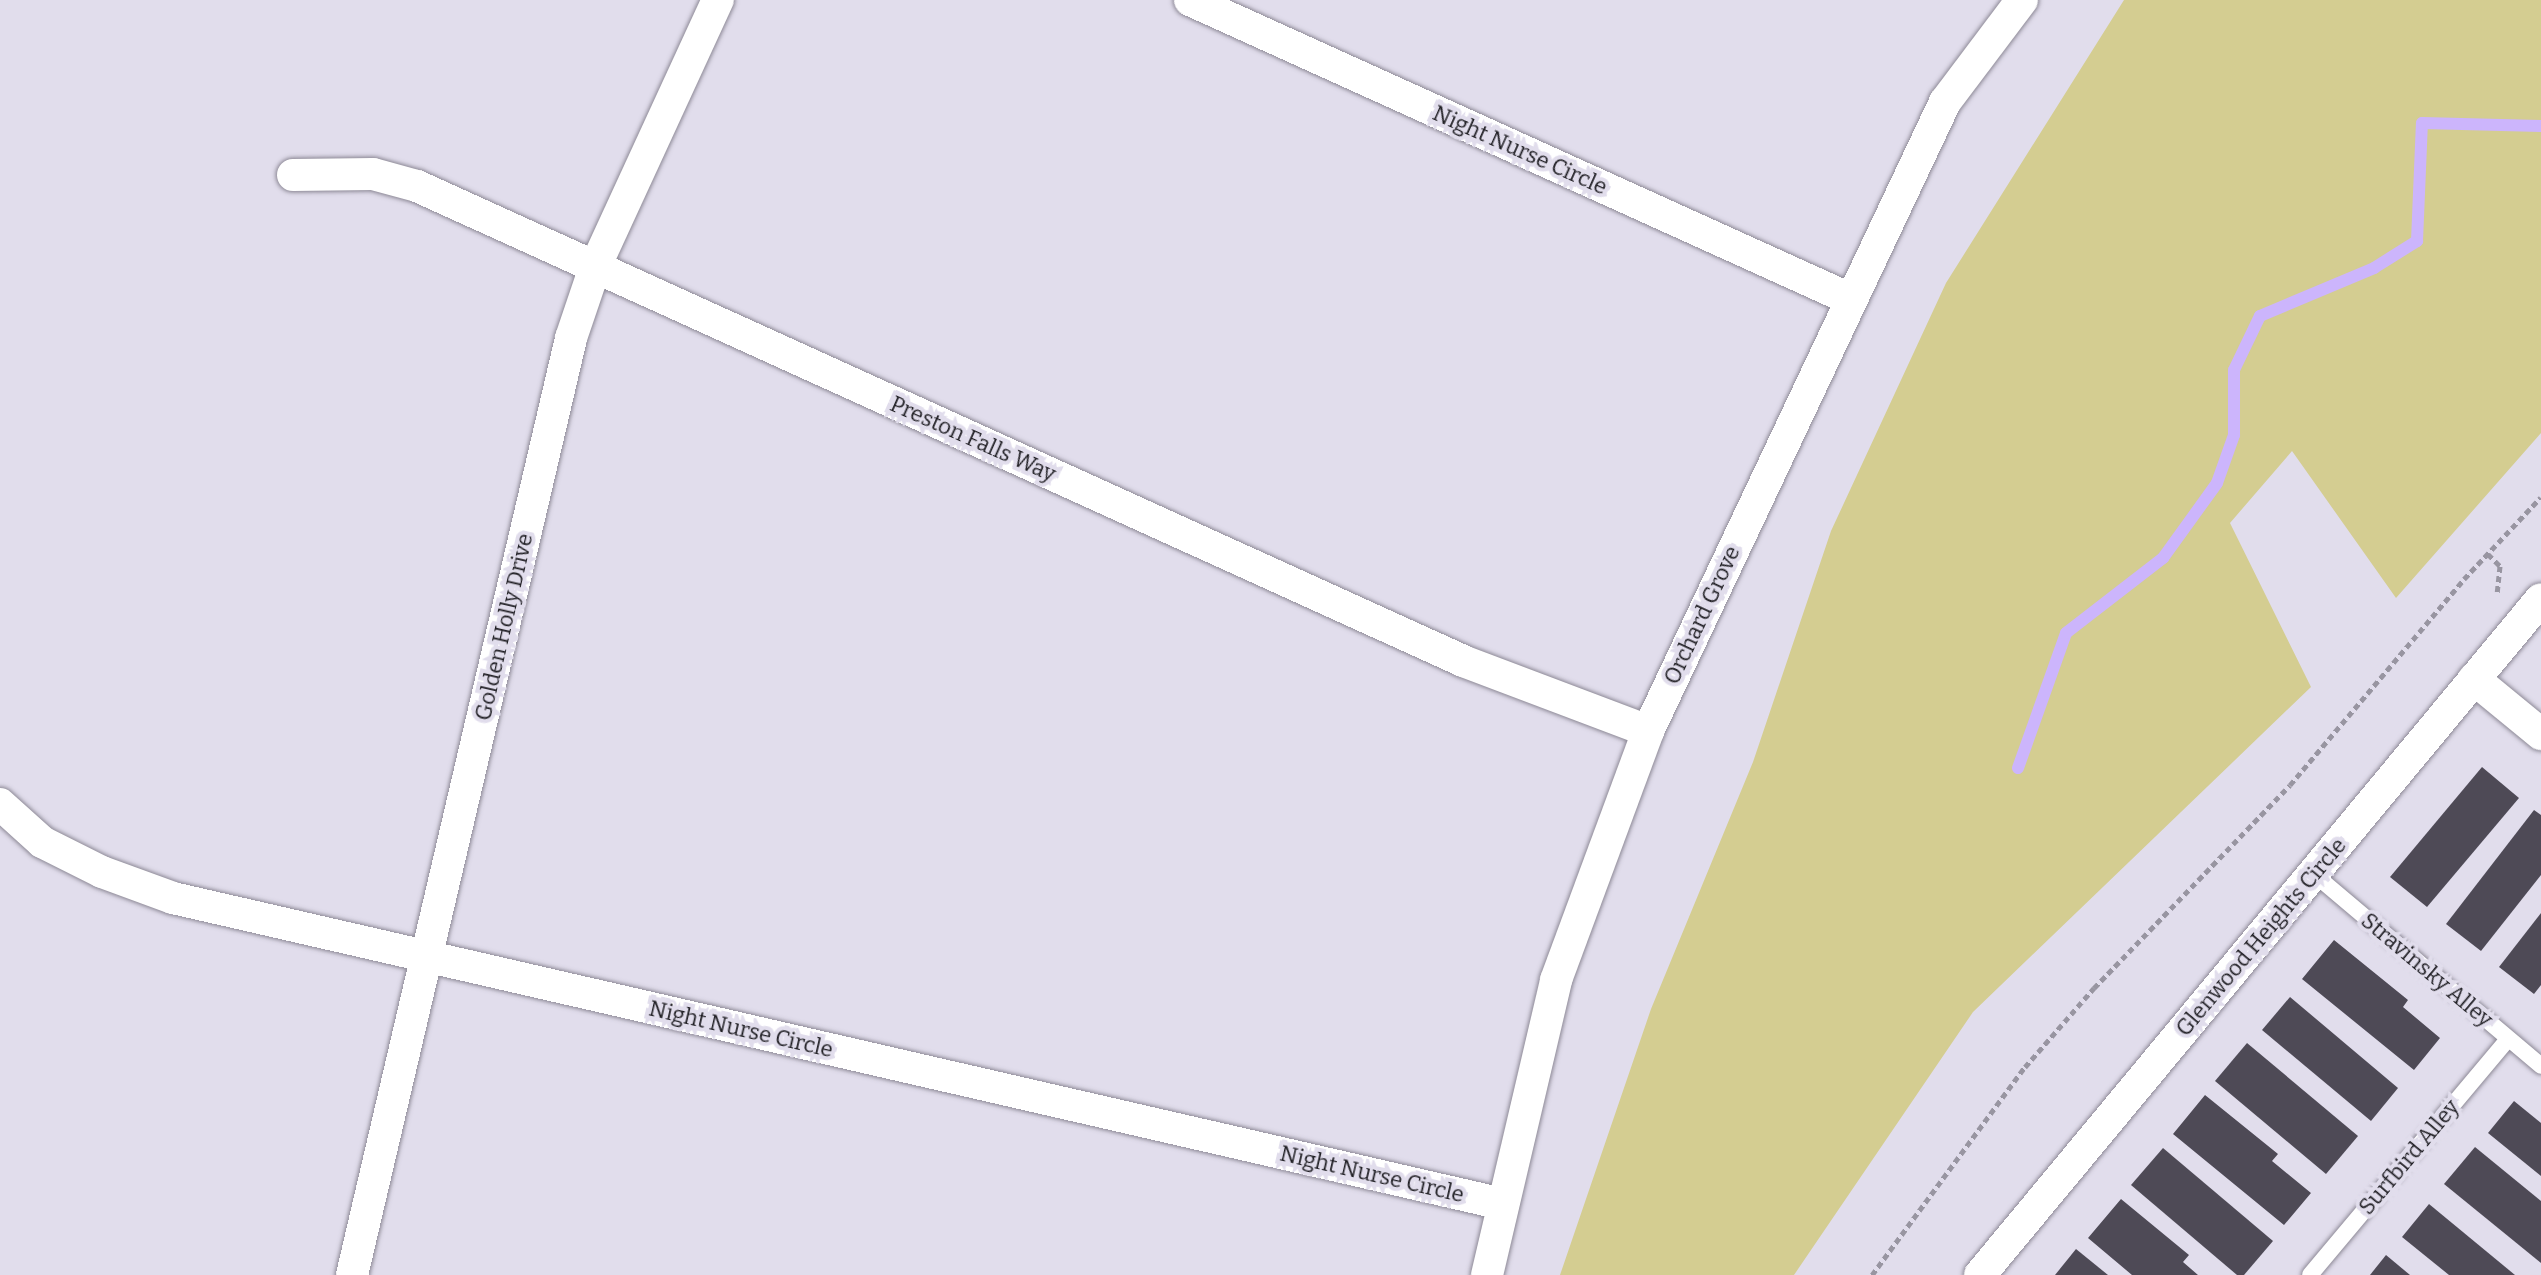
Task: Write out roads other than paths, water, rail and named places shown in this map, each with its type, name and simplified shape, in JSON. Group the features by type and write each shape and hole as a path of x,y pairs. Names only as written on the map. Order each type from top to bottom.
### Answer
{"street":[{"name":"Golden Holly Drive","path":"352,1275 571,338 595,267 718,0"},
{"name":"Night Nurse Circle","path":"1190,0 1850,299"},
{"name":"Orchard Grove","path":"1487,1275 1556,980 1648,731 1945,102 2022,0"},
{"name":"Preston Falls Way","path":"293,175 373,174 417,186 1463,661 1648,731"},
{"name":"Glenwood Heights Circle","path":"1980,1275 2541,599"},
{"path":"2474,679 2541,734"},
{"name":"Night Nurse Circle","path":"0,804 42,842 159,893 1503,1204"}],"lane":[{"name":"Stravinsky Alley","path":"2314,874 2541,1066"},
{"name":"Surfbird Alley","path":"2310,1275 2508,1039"}],"waterway":[{"path":"2018,768 2066,633 2163,558 2217,483 2234,435 2234,370 2260,316 2374,268 2417,241 2422,123 2541,126"}]}
